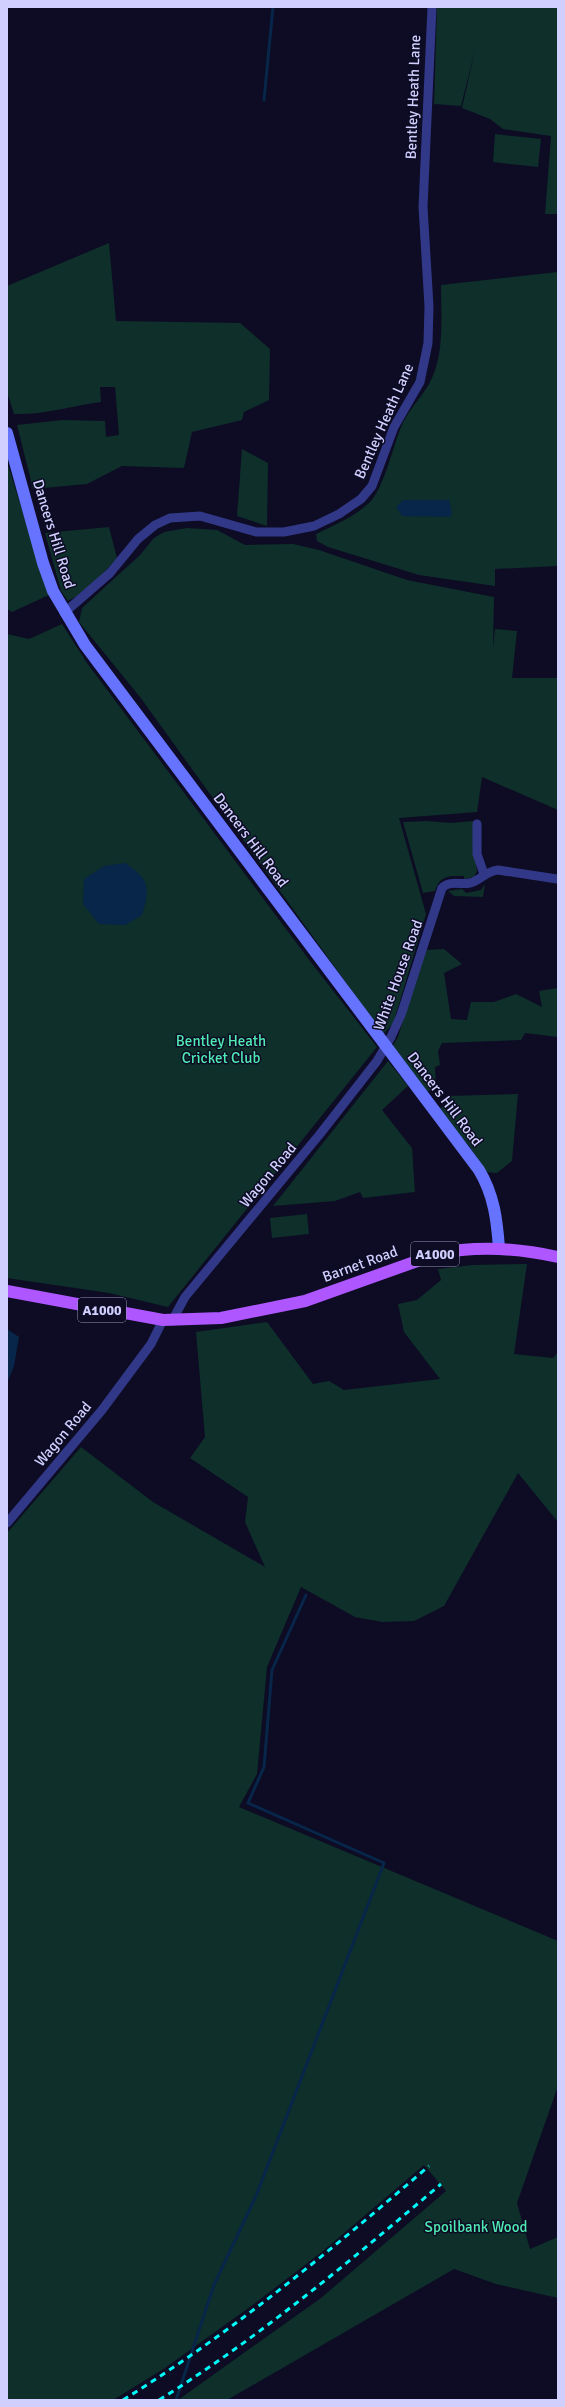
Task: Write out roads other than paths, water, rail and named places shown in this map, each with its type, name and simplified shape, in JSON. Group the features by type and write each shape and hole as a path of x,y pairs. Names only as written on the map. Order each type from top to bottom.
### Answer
{"main road":[{"name":"Barnet Road","path":"168,1321 221,1318 284,1306 437,1254 476,1248 499,1248 558,1257"},
{"name":"A1000","path":"7,1291 168,1321"}],"street":[{"name":"Bentley Heath Lane","path":"64,613 110,573 138,539 156,525 170,518 200,516 256,532 284,532 314,526 339,514 360,499 372,486 396,423 420,382 428,343 429,306 424,207 432,7"},
{"name":"Dancers Hill Road","path":"7,433 43,563 53,591 64,613 85,645 385,1046 461,1145 486,1182 494,1203 499,1248"},
{"path":"477,824 477,854 484,874"},
{"name":"White House Road","path":"385,1046 399,1021 423,945 436,914 440,892 446,885 474,882 484,874 498,870 557,879"},
{"name":"Wagon Road","path":"7,1523 102,1410 185,1298 320,1134 377,1061 385,1046"}],"water":[{"path":"403,500 449,500 452,513 450,517 402,516 396,507"},
{"path":"125,863 139,874 146,884 147,897 142,915 125,925 99,924 83,904 84,879 104,866"},
{"path":"7,1329 19,1337 14,1366 7,1383"}],"waterway":[{"path":"264,100 273,7"},
{"path":"176,2400 214,2285 256,2196 384,1863 248,1803 264,1767 272,1670 306,1595"}],"railway":[{"path":"123,2400 204,2346 280,2289 355,2229 429,2166"},
{"path":"159,2400 196,2376 269,2324 338,2270 441,2184"}],"park label":[{"name":"Bentley Heath Cricket Club","path":"221,1050"},
{"name":"Spoilbank Wood","path":"476,2227"}]}
